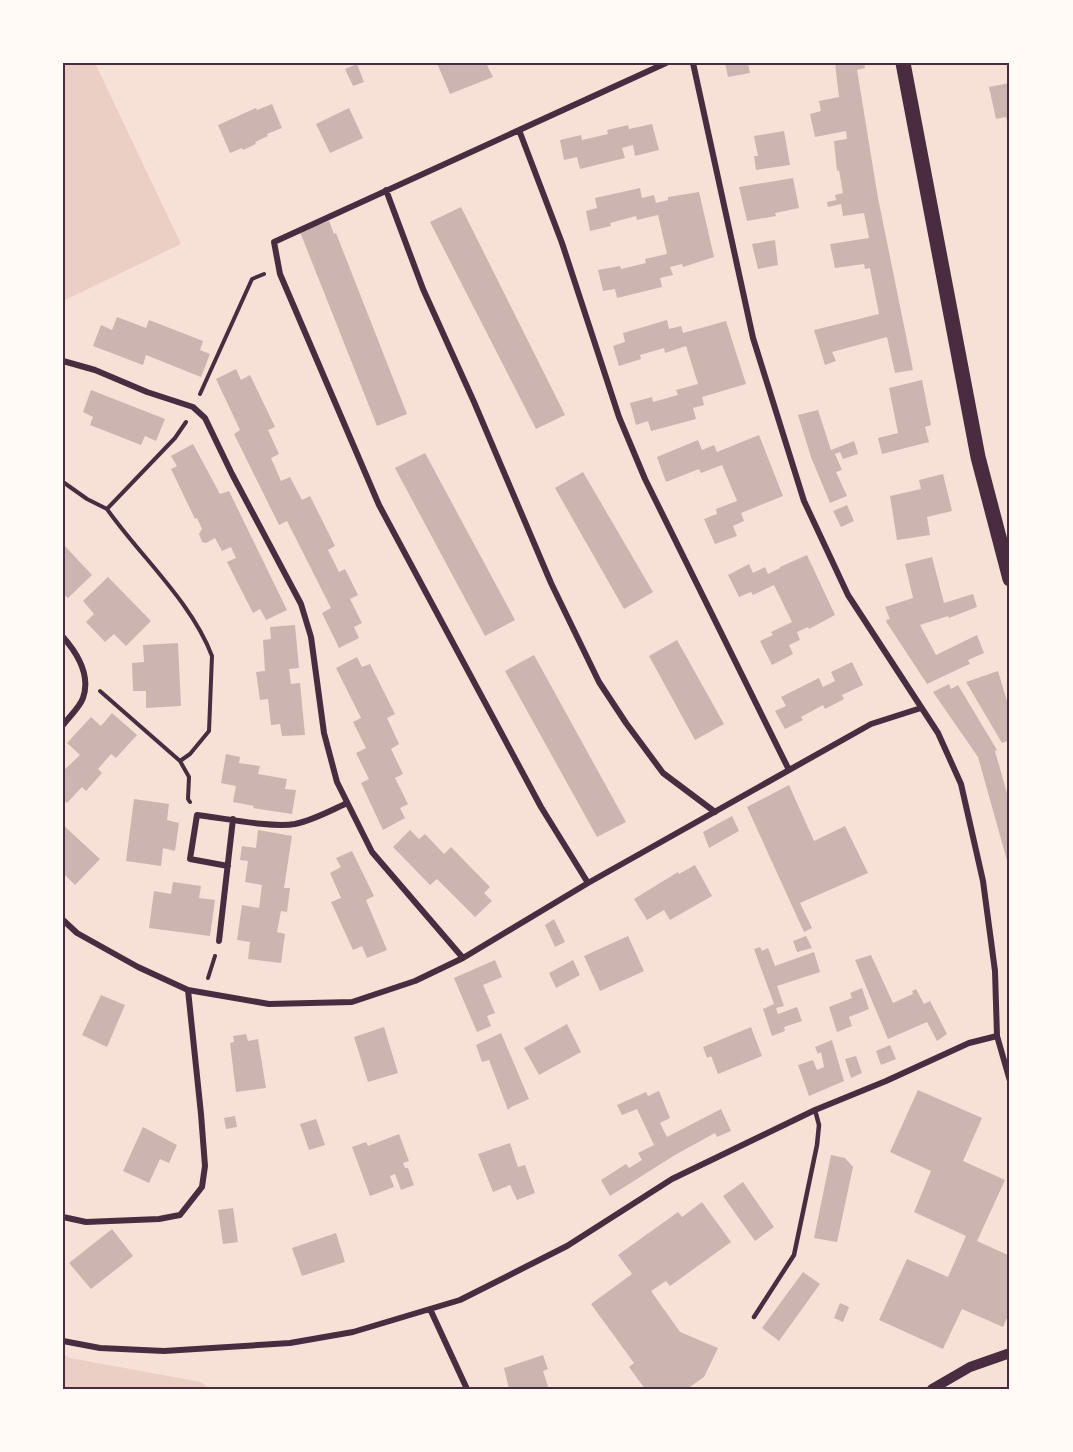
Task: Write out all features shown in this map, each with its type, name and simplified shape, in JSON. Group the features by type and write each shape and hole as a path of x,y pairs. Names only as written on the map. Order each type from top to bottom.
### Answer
{"main road":[{"path":"903,63 978,457 1010,579"}],"street":[{"path":"588,883 541,807 379,505 280,274 274,242 666,63"},
{"path":"693,63 753,338 804,501 848,595 938,732 961,784 983,881 995,971 997,1036 1010,1081"},
{"path":"519,130 562,243 619,417 645,479 789,770"},
{"path":"386,190 423,289 551,583 599,682 663,773 715,812"},
{"path":"63,360 193,407 206,418 232,474 301,604 311,637 324,733 337,782 372,852 463,958"},
{"path":"63,637 80,659 86,680 83,699 63,725"},
{"path":"63,920 87,939 138,967 188,990 269,1004 352,1002 415,981 463,958 588,883 871,724 921,708"},
{"path":"228,866 190,859 197,815 294,824 315,818 347,803"},
{"path":"219,941 232,819"},
{"path":"63,1217 86,1222 159,1219 180,1215 202,1186 205,1166 188,990"},
{"path":"63,1341 100,1348 164,1351 290,1343 352,1332 460,1300 567,1246 672,1179 815,1110 969,1043 997,1036"},
{"path":"430,1309 467,1389"},
{"path":"932,1389 970,1367 1010,1353"}],"lane":[{"path":"754,1317 794,1255 817,1145 819,1125 815,1110"}],"path":[{"path":"107,509 122,530 151,562 185,609 212,656 209,731 190,754 180,761"},
{"path":"86,680 180,761 189,777 188,799 197,815"},
{"path":"204,992 219,941"}],"shaded area":[{"path":"63,63 95,63 181,244 63,301"},
{"path":"63,1355 201,1382 210,1389 63,1389"}],"building":[{"path":"437,63 486,63 493,77 450,94"},
{"path":"725,63 748,63 750,73 728,77"},
{"path":"835,63 864,63 865,68 857,70 878,198 913,370 895,373 887,337 832,352 836,361 825,365 814,330 879,314 870,268 865,269 864,264 835,268 830,244 869,238 864,213 843,216 841,204 828,207 827,202 836,200 835,195 843,193 839,170 837,171 834,141 847,139 846,131 815,137 810,114 821,111 819,101 839,97"},
{"path":"357,64 364,82 353,86 345,69"},
{"path":"1010,83 1009,131 1006,117 996,119 989,87"},
{"path":"272,104 282,128 267,134 268,136 255,142 256,144 230,153 218,125 256,108 257,110"},
{"path":"349,108 363,138 330,153 316,124"},
{"path":"652,124 659,150 635,156 633,145 622,148 625,158 580,169 577,157 564,160 560,140 581,135 582,140 608,134 607,130 628,125 629,129"},
{"path":"784,131 790,165 756,170 754,156 758,156 754,136"},
{"path":"793,178 799,208 775,213 776,216 747,221 739,187"},
{"path":"640,188 642,198 654,195 656,203 668,200 668,197 699,192 714,257 683,267 682,264 670,267 673,275 660,278 662,287 617,298 615,289 603,291 598,270 620,266 621,269 646,263 645,259 667,254 658,215 637,220 636,216 590,231 586,211 597,208 595,198"},
{"path":"461,207 565,415 536,429 430,222"},
{"path":"329,221 334,234 336,233 407,414 377,426 300,232"},
{"path":"775,240 778,265 758,269 752,244"},
{"path":"117,317 146,328 149,320 203,341 200,350 210,354 201,377 146,355 143,365 93,346 101,325 112,330"},
{"path":"667,320 669,329 681,326 683,333 726,321 746,384 702,397 704,405 693,408 696,419 651,431 648,421 636,425 630,403 652,397 653,402 678,395 676,390 698,384 686,346 665,353 664,348 640,355 641,359 619,366 613,346 625,342 623,333"},
{"path":"236,369 241,380 250,375 275,427 268,430 279,454 271,458 281,481 290,477 302,500 310,496 335,546 328,550 339,572 345,569 358,595 350,599 362,623 354,627 359,638 339,648 322,613 331,608 287,521 279,525 234,434 240,430 216,379"},
{"path":"922,380 931,425 925,427 929,442 882,454 878,438 898,433 889,388"},
{"path":"91,390 165,419 156,441 145,436 141,445 90,425 93,417 83,412"},
{"path":"818,410 831,450 854,441 858,454 843,459 840,452 835,454 842,470 836,472 847,496 830,503 811,457 798,415"},
{"path":"759,435 783,496 741,513 744,521 733,526 737,536 715,544 704,519 717,514 716,509 737,501 722,465 701,473 699,469 666,482 657,457 698,440 702,450 714,445 717,452"},
{"path":"193,444 220,494 229,491 287,610 266,620 260,609 253,613 227,562 236,558 231,547 222,551 215,538 206,543 202,542 199,534 202,529 171,469 177,466 171,456"},
{"path":"425,453 515,620 485,636 395,468"},
{"path":"583,472 653,592 624,609 555,488"},
{"path":"943,474 952,511 927,517 930,535 897,540 890,496 921,489 919,480"},
{"path":"847,505 854,521 841,527 833,511"},
{"path":"63,544 92,575 68,598 63,594"},
{"path":"807,555 835,615 809,629 808,627 797,632 800,640 789,645 793,654 772,665 760,641 773,635 771,632 792,622 774,585 753,595 751,592 739,597 728,575 749,564 753,573 765,567 768,574"},
{"path":"932,557 944,603 973,594 977,607 949,618 948,616 920,625 936,655 977,635 984,653 968,660 970,664 927,684 887,623 886,620 890,619 885,607 913,598 905,564"},
{"path":"108,577 151,621 126,646 114,634 105,642 86,622 94,614 83,601"},
{"path":"295,625 299,668 289,669 291,684 300,683 305,735 282,736 280,724 271,725 268,699 260,700 256,672 265,671 263,640 271,639 270,627"},
{"path":"677,640 724,724 695,740 649,656"},
{"path":"178,643 181,706 146,708 146,691 133,691 132,663 144,662 143,645"},
{"path":"534,655 626,822 597,837 505,671"},
{"path":"357,657 362,667 370,664 395,714 387,718 399,744 391,749 403,774 395,778 408,804 400,808 405,818 383,830 361,783 369,779 356,753 366,748 353,722 361,718 336,668"},
{"path":"852,662 863,685 842,695 844,699 825,709 823,705 801,717 803,720 785,729 775,711 786,706 781,697 819,678 823,687 835,681 831,672"},
{"path":"998,671 1010,711 1010,740 1002,743 966,682"},
{"path":"949,684 951,689 958,685 997,750 995,751 1010,804 1010,871 978,757 933,692"},
{"path":"112,713 137,735 116,758 111,754 98,769 102,773 86,791 82,787 67,803 63,800 63,771 80,755 67,743 91,717 101,726"},
{"path":"226,754 240,757 239,763 260,766 258,774 287,779 285,789 296,790 292,814 253,808 254,806 233,802 236,786 221,783"},
{"path":"789,785 814,841 845,826 868,873 800,903 812,928 804,932 747,807"},
{"path":"134,799 169,804 167,820 179,823 175,851 163,848 161,866 126,861"},
{"path":"732,816 739,831 709,848 703,832"},
{"path":"63,825 100,859 75,885 63,873"},
{"path":"258,830 292,836 284,888 290,888 287,912 281,911 277,932 285,934 281,963 248,959 250,942 237,940 242,905 259,908 262,885 245,882 248,861 240,860 242,846 256,848"},
{"path":"410,830 419,839 425,834 444,854 451,847 490,887 484,893 492,901 475,917 437,879 430,885 393,847"},
{"path":"352,851 374,896 366,900 387,950 367,958 362,946 353,950 331,902 341,898 330,873 341,867 336,858"},
{"path":"695,865 712,896 670,920 664,910 647,920 634,899 678,872 679,874"},
{"path":"173,882 201,886 199,898 215,900 210,936 149,928 154,891 171,894"},
{"path":"554,919 565,942 555,947 545,925"},
{"path":"628,936 644,971 600,991 584,956"},
{"path":"806,936 812,948 797,952 793,941"},
{"path":"760,947 762,951 768,948 775,966 814,952 820,972 777,986 784,1006 776,1008 778,1014 797,1007 802,1021 784,1027 785,1031 772,1036 763,1009 774,1004 754,949"},
{"path":"871,955 893,1003 913,994 912,991 916,989 924,1004 930,1001 947,1034 937,1041 927,1022 888,1039 855,960"},
{"path":"495,960 502,977 483,985 495,1013 487,1016 491,1026 477,1032 454,978"},
{"path":"573,960 580,975 556,988 549,973"},
{"path":"862,988 869,1009 849,1017 852,1026 837,1032 829,1007 852,998 850,993"},
{"path":"101,995 125,1005 107,1047 82,1035"},
{"path":"567,1024 581,1052 539,1075 524,1048"},
{"path":"384,1027 398,1073 368,1082 354,1037"},
{"path":"751,1027 762,1056 718,1074 711,1056 707,1058 703,1047"},
{"path":"501,1033 529,1099 508,1110 489,1060 482,1062 476,1045"},
{"path":"246,1034 248,1041 258,1039 266,1088 236,1092 230,1043 234,1042 233,1036"},
{"path":"832,1040 844,1081 809,1096 798,1065 813,1060 817,1070 824,1067 821,1052 818,1054 815,1047"},
{"path":"890,1045 896,1059 881,1065 876,1051"},
{"path":"856,1056 862,1073 851,1078 845,1059"},
{"path":"918,1090 982,1118 963,1161 1005,1180 977,1241 1010,1256 1010,1311 1003,1327 962,1309 943,1349 879,1320 907,1259 948,1277 966,1236 914,1212 931,1171 890,1152"},
{"path":"659,1091 670,1118 660,1123 667,1137 721,1109 731,1131 717,1137 715,1133 610,1196 601,1180 626,1164 629,1168 642,1160 638,1153 654,1145 637,1109 622,1115 617,1105 646,1092 648,1096"},
{"path":"235,1116 237,1127 226,1129 224,1118"},
{"path":"316,1119 325,1145 309,1150 300,1124"},
{"path":"143,1127 177,1145 169,1163 160,1159 149,1183 123,1171"},
{"path":"399,1134 409,1161 403,1163 405,1168 408,1168 414,1185 401,1190 395,1174 390,1176 394,1187 370,1196 352,1147 366,1142 368,1146"},
{"path":"510,1143 518,1167 525,1165 535,1193 517,1200 510,1185 493,1192 478,1154"},
{"path":"831,1155 845,1158 853,1167 837,1242 814,1238"},
{"path":"743,1182 774,1227 755,1241 723,1196"},
{"path":"702,1202 731,1242 670,1286 666,1281 651,1291 680,1332 718,1348 704,1377 687,1389 645,1389 629,1367 634,1363 591,1304 632,1274 618,1255 678,1212 682,1217"},
{"path":"233,1208 238,1242 223,1244 218,1210"},
{"path":"112,1229 133,1256 91,1289 69,1263"},
{"path":"336,1233 345,1262 302,1276 292,1248"},
{"path":"803,1272 820,1284 779,1341 762,1328"},
{"path":"840,1303 849,1307 843,1322 834,1318"},
{"path":"543,1355 548,1369 543,1371 549,1389 509,1389 504,1368"}]}
